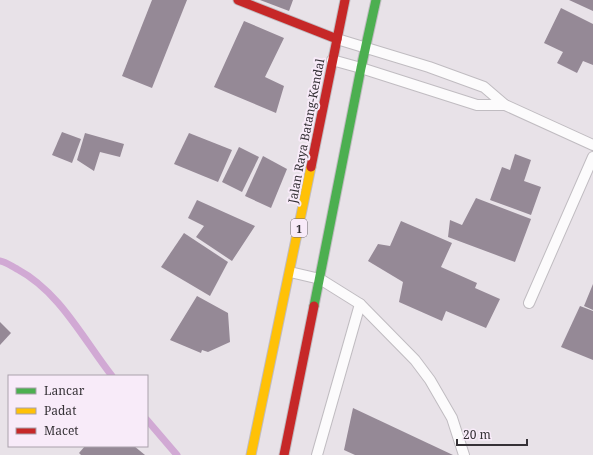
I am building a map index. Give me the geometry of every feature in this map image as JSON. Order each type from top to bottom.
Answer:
[{"type":"main road","points":[[238,0],[337,39]]},
{"type":"main road","name":"Jalan Raya Batang-Kendal","points":[[251,455],[345,0]]},
{"type":"main road","points":[[284,455],[361,68],[376,0]]},
{"type":"lane","points":[[337,39],[429,67],[484,87],[505,105],[593,145]]},
{"type":"lane","points":[[332,60],[477,106],[505,105]]},
{"type":"lane","points":[[529,303],[593,157]]},
{"type":"lane","points":[[290,272],[320,279],[360,304],[415,360],[430,380],[452,418],[464,455]]},
{"type":"lane","points":[[316,455],[360,304]]},
{"type":"building","points":[[152,0],[187,0],[152,88],[122,76]]},
{"type":"building","points":[[260,0],[293,0],[289,11]]},
{"type":"building","points":[[569,0],[593,0],[593,11]]},
{"type":"building","points":[[561,8],[593,24],[593,65],[583,61],[577,73],[557,63],[563,52],[544,43]]},
{"type":"building","points":[[244,21],[284,38],[265,77],[284,86],[276,113],[214,87]]},
{"type":"building","points":[[62,132],[81,139],[72,163],[52,155]]},
{"type":"building","points":[[85,133],[124,144],[120,157],[100,152],[94,171],[77,160]]},
{"type":"building","points":[[189,133],[232,150],[218,182],[174,164]]},
{"type":"building","points":[[239,147],[259,157],[242,192],[222,182]]},
{"type":"building","points":[[515,154],[531,160],[524,181],[541,187],[531,215],[490,200],[502,167],[510,170]]},
{"type":"building","points":[[263,156],[287,169],[271,208],[245,196]]},
{"type":"building","points":[[476,198],[531,219],[515,262],[448,237],[450,220],[462,225]]},
{"type":"building","points":[[197,200],[255,226],[232,261],[196,237],[204,226],[188,218]]},
{"type":"building","points":[[401,221],[452,243],[441,267],[477,283],[475,288],[500,299],[486,328],[446,311],[442,321],[399,302],[403,282],[368,261],[378,244],[390,246]]},
{"type":"building","points":[[184,233],[228,262],[210,296],[161,267]]},
{"type":"building","points":[[593,284],[593,310],[584,306]]},
{"type":"building","points":[[197,296],[228,313],[230,342],[208,352],[202,350],[201,353],[170,340]]},
{"type":"building","points":[[580,306],[593,311],[593,360],[561,347]]},
{"type":"building","points":[[0,322],[11,333],[0,345]]},
{"type":"building","points":[[353,408],[453,455],[355,455],[344,450]]},
{"type":"building","points":[[84,447],[135,447],[145,455],[81,455],[79,453]]},
{"type":"waterway","points":[[0,261],[17,269],[46,290],[70,317],[111,375]]},
{"type":"waterway","points":[[148,421],[177,455]]},
{"type":"traffic: fast","points":[[314,306],[376,0]]},
{"type":"traffic: slow","points":[[251,455],[311,167]]},
{"type":"traffic: jam","points":[[238,0],[337,39]]},
{"type":"traffic: jam","points":[[311,167],[345,0]]},
{"type":"traffic: jam","points":[[284,455],[314,306]]}]
